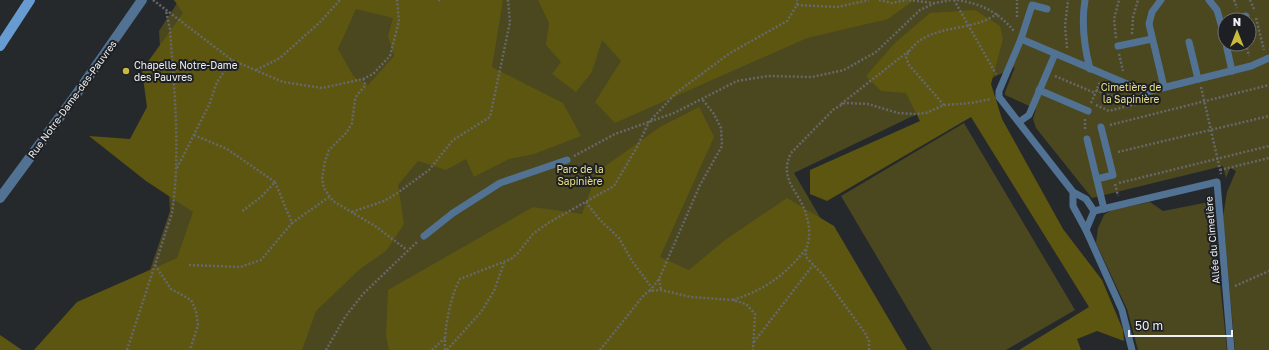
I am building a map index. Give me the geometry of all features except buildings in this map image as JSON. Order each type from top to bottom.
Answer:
[{"type":"main road","points":[[0,46],[30,0]]},
{"type":"street","name":"Rue Notre-Dame-des-Pauvres","points":[[0,198],[142,0]]},
{"type":"lane","points":[[1085,0],[1083,35],[1090,69]]},
{"type":"lane","points":[[1160,0],[1152,12],[1149,24],[1164,87]]},
{"type":"lane","points":[[1209,0],[1218,12]]},
{"type":"lane","points":[[1047,9],[1032,5],[1021,39],[1001,85],[999,97],[1073,192],[1086,199],[1094,211],[1086,230]]},
{"type":"lane","points":[[1021,39],[1146,92],[1251,66],[1267,58]]},
{"type":"lane","points":[[1118,46],[1152,39]]},
{"type":"lane","points":[[1189,42],[1199,79]]},
{"type":"lane","points":[[1228,52],[1232,71]]},
{"type":"lane","points":[[1019,122],[1029,115],[1055,54]]},
{"type":"lane","points":[[1039,90],[1088,111]]},
{"type":"lane","points":[[1097,179],[1113,175],[1101,127]]},
{"type":"lane","points":[[1087,139],[1104,209]]},
{"type":"lane","points":[[424,236],[453,213],[500,183],[567,160]]},
{"type":"lane","name":"Allée du Cimetière","points":[[1094,211],[1217,182],[1231,350]]},
{"type":"lane","points":[[1073,192],[1073,206],[1086,230],[1122,310],[1132,350]]},
{"type":"path","points":[[152,0],[232,60],[284,82],[322,88],[362,79],[372,74],[390,56],[399,21],[397,0]]},
{"type":"path","points":[[255,70],[280,58],[320,22],[340,0]]},
{"type":"path","points":[[352,212],[384,201],[396,194],[429,170],[453,140],[490,117],[510,22],[508,0]]},
{"type":"path","points":[[446,350],[445,338],[447,323],[455,287],[460,279],[504,262],[518,253],[533,234],[548,222],[614,186],[638,147],[649,122],[676,93],[730,53],[787,20],[797,5],[797,0]]},
{"type":"path","points":[[797,5],[837,7],[869,0]]},
{"type":"path","points":[[879,0],[892,3],[908,0],[935,3],[953,0],[988,56],[1001,85]]},
{"type":"path","points":[[957,0],[968,2],[998,14],[1021,39]]},
{"type":"path","points":[[1068,0],[1066,26],[1069,60]]},
{"type":"path","points":[[1134,43],[1131,24],[1138,0]]},
{"type":"path","points":[[1250,0],[1267,58]]},
{"type":"path","points":[[567,160],[615,134],[674,113],[737,81],[768,76],[812,77],[844,70],[876,52],[914,15],[935,3]]},
{"type":"path","points":[[127,350],[172,213],[177,169],[170,28],[166,11]]},
{"type":"path","points":[[733,300],[753,293],[772,283],[793,264],[806,248],[809,240],[808,221],[803,205],[786,172],[787,161],[795,147],[839,105],[910,50],[920,40],[938,32],[983,22],[998,14]]},
{"type":"path","points":[[910,50],[906,58],[909,66],[944,105]]},
{"type":"path","points":[[177,169],[209,105],[217,82],[232,60]]},
{"type":"path","points":[[1047,73],[1133,105]]},
{"type":"path","points":[[326,350],[345,317],[363,294],[407,250],[375,226],[329,197],[324,188],[322,179],[325,161],[329,150],[347,132],[352,123],[357,95],[364,86],[365,82],[362,79]]},
{"type":"path","points":[[1199,79],[1220,170],[1269,158]]},
{"type":"path","points":[[1101,127],[1269,85]]},
{"type":"path","points":[[1091,103],[1109,111],[1143,102],[1146,92]]},
{"type":"path","points":[[839,105],[851,102],[864,103],[898,113],[915,114],[926,112],[944,105],[971,103],[999,97]]},
{"type":"path","points":[[600,350],[604,348],[638,301],[659,279],[700,185],[722,146],[721,128],[714,114],[702,99]]},
{"type":"path","points":[[1108,154],[1269,116]]},
{"type":"path","points":[[194,135],[227,149],[275,182],[292,223]]},
{"type":"path","points":[[1115,184],[1269,146]]},
{"type":"path","points":[[1113,175],[1120,205]]},
{"type":"path","points":[[241,212],[261,197],[275,182]]},
{"type":"path","points":[[189,264],[240,267],[261,260],[292,223],[329,197]]},
{"type":"path","points":[[586,202],[600,220],[619,238],[650,290]]},
{"type":"path","points":[[806,248],[806,256],[824,275],[865,333],[869,342],[869,350]]},
{"type":"path","points":[[446,350],[481,312],[494,292],[504,262]]},
{"type":"path","points":[[155,265],[171,289],[191,300],[196,311],[198,326],[190,350]]},
{"type":"path","points":[[754,344],[813,265]]},
{"type":"path","points":[[1226,290],[1269,271]]},
{"type":"path","points":[[659,279],[661,290]]},
{"type":"path","points":[[650,290],[661,290],[691,297],[733,300],[746,304],[755,314],[753,350]]},
{"type":"path","points":[[432,350],[445,338]]},
{"type":"green space","name":"Parc de la Sapinière","points":[[179,0],[1269,0],[1269,350],[1235,350],[1223,217],[1227,192],[1236,171],[1230,168],[1226,178],[1223,166],[1092,198],[1036,128],[1033,119],[1036,109],[1005,95],[1015,67],[794,173],[898,350],[123,350],[170,211],[159,31]]},
{"type":"green space","points":[[964,123],[1075,310],[1006,350],[932,350],[841,196]]},
{"type":"green space","points":[[1150,202],[1163,211],[1209,202],[1217,255],[1227,350],[1138,350],[1127,309],[1096,243],[1098,228],[1104,215],[1111,210]]},
{"type":"shaded area","points":[[174,0],[503,0],[492,67],[563,103],[581,136],[534,154],[509,159],[474,177],[466,159],[446,170],[418,161],[398,185],[404,224],[386,251],[360,269],[316,311],[302,350],[34,350],[77,302],[177,258],[193,212],[146,181],[89,136],[130,139],[147,107],[142,70],[183,13]],"holes":[[[356,9],[393,18],[388,36],[394,56],[368,85],[354,77],[338,49]]]},
{"type":"shaded area","points":[[538,0],[914,0],[888,19],[807,38],[615,123],[595,102],[621,61],[602,40],[592,72],[576,92],[552,74],[561,62],[546,45],[549,23]]},
{"type":"shaded area","points":[[975,10],[1000,26],[1003,39],[991,84],[1002,119],[1063,229],[1102,280],[1123,330],[1124,341],[1097,331],[1077,339],[1081,350],[1019,350],[1089,307],[971,117],[827,201],[810,194],[810,170],[920,121],[906,93],[881,91],[866,76],[895,43],[930,13]]},
{"type":"shaded area","points":[[699,107],[714,137],[660,257],[689,270],[725,240],[787,198],[834,226],[907,350],[389,350],[386,336],[388,290],[533,207],[582,214],[597,172],[660,127]]},
{"type":"shaded area","points":[[0,335],[22,350],[0,350]]},
{"type":"place","name":"Chapelle Notre-Dame des Pauvres","points":[[126,71]]},
{"type":"park label","name":"Cimetière de la Sapinière","points":[[1131,92]]}]
